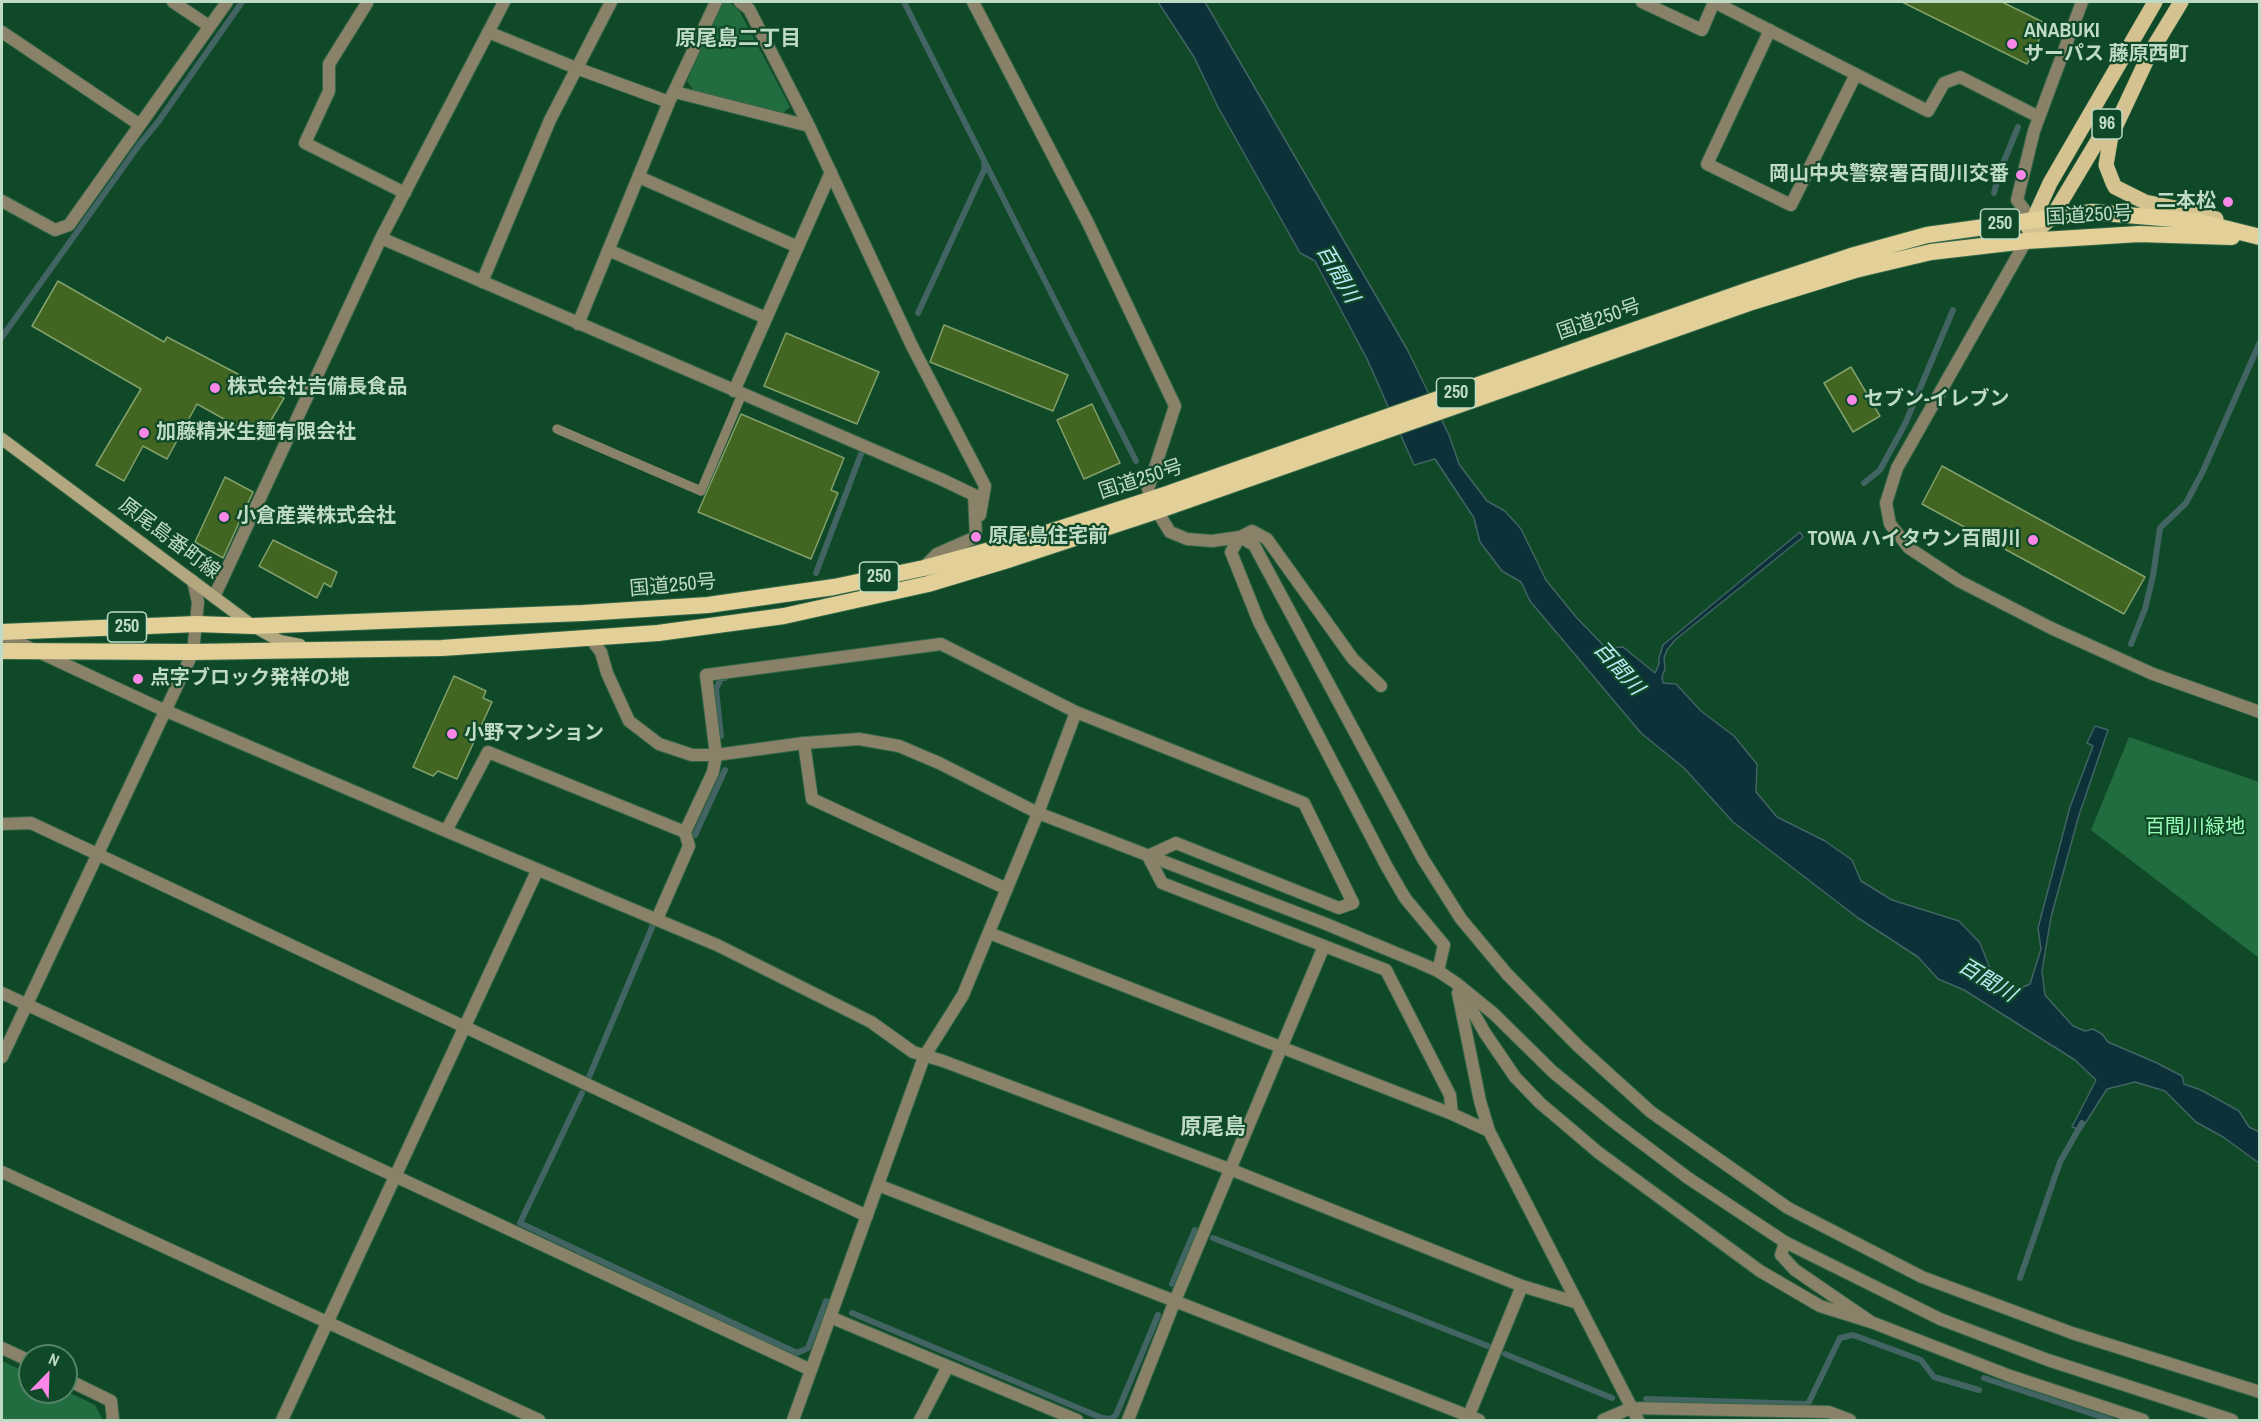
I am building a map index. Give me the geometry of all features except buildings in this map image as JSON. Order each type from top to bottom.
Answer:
[{"type":"highway","name":"国道250号","points":[[2,651],[323,651],[493,645],[658,633],[761,619],[872,598],[1001,562],[1162,502],[1749,297],[1851,256],[1927,236],[2092,212],[2196,221],[2259,237]]},
{"type":"highway","name":"国道250号","points":[[1749,297],[1930,252],[2026,241],[2139,234],[2259,237]]},
{"type":"highway","name":"国道250号","points":[[2,634],[197,624],[254,626],[583,613],[708,605],[834,587],[924,567],[1162,502]]},
{"type":"main road","name":"96","points":[[2026,241],[2032,220],[2050,183],[2155,2]]},
{"type":"main road","name":"96","points":[[2026,241],[2052,217],[2181,2]]},
{"type":"main road","points":[[2149,55],[2110,136],[2106,165],[2115,187],[2145,202],[2211,216],[2259,237]]},
{"type":"main road","name":"原尾島番町線","points":[[2,439],[254,626],[280,641],[323,651]]},
{"type":"street","points":[[173,2],[209,26]]},
{"type":"street","points":[[2,201],[55,230],[69,225],[227,2]]},
{"type":"street","points":[[214,597],[381,238],[504,2]]},
{"type":"street","points":[[482,282],[550,120],[611,2]]},
{"type":"street","points":[[578,324],[672,97],[716,2]]},
{"type":"street","points":[[741,2],[748,9],[809,126],[912,346],[985,486],[976,537]]},
{"type":"street","points":[[973,2],[1088,223],[1175,406],[1148,489],[1162,502],[1170,532],[1187,539],[1212,541],[1240,537],[1252,531],[1267,539],[1353,659],[1380,687]]},
{"type":"street","points":[[1642,2],[1702,30],[1714,2],[1928,111],[1944,82],[1960,77],[2039,117]]},
{"type":"street","points":[[2032,220],[2017,200],[2039,117],[2082,2]]},
{"type":"street","points":[[367,3],[329,64],[328,91],[305,143],[405,193]]},
{"type":"street","points":[[1770,30],[1707,164],[1791,205],[1856,74]]},
{"type":"street","points":[[2,32],[140,125]]},
{"type":"street","points":[[488,32],[576,68],[672,97],[809,126]]},
{"type":"street","points":[[738,393],[766,318],[831,172]]},
{"type":"street","points":[[639,177],[798,247]]},
{"type":"street","points":[[381,238],[974,495],[976,537]]},
{"type":"street","points":[[2026,241],[1897,468],[1886,503],[1890,524],[1910,548],[1959,581],[2051,628],[2153,674],[2259,712]]},
{"type":"street","points":[[608,250],[766,318]]},
{"type":"street","points":[[924,567],[937,554],[976,537]]},
{"type":"street","points":[[1240,537],[1231,552],[1259,622],[1387,867],[1405,898],[1444,945],[1438,971]]},
{"type":"street","points":[[1240,537],[1254,545],[1423,859],[1461,919],[1507,974],[1554,1022],[1651,1112],[1788,1208],[1922,1277],[2072,1333],[2259,1392]]},
{"type":"street","points":[[2,1057],[193,652],[198,602],[193,581]]},
{"type":"street","points":[[2,634],[164,710],[537,871],[728,950],[871,1022],[913,1052],[924,1057],[943,1061],[1232,1170],[1522,1286],[1578,1304]]},
{"type":"street","points":[[589,637],[601,652],[607,673],[629,721],[659,744],[692,755],[716,755],[804,743],[859,739],[899,746],[939,763],[1038,813],[1326,924],[1438,971],[1494,1014],[1553,1072],[1614,1122],[1688,1178],[1785,1242],[1940,1319],[2048,1360],[2232,1420]]},
{"type":"street","points":[[657,919],[689,846],[685,832],[713,772],[716,755],[706,675],[941,644],[1076,712],[1304,803],[1353,903],[1339,908],[1176,843],[1148,856]]},
{"type":"street","points":[[793,1420],[924,1057],[963,995],[1038,813],[1076,712]]},
{"type":"street","points":[[804,743],[812,799],[1007,890]]},
{"type":"street","points":[[446,831],[488,752],[685,832]]},
{"type":"street","points":[[2,824],[31,823],[867,1216]]},
{"type":"street","points":[[1148,856],[1162,883],[1386,970],[1450,1095],[1452,1114]]},
{"type":"street","points":[[282,1420],[537,871]]},
{"type":"street","points":[[989,933],[1452,1114],[1489,1131]]},
{"type":"street","points":[[1128,1420],[1174,1303],[1232,1170],[1324,946]]},
{"type":"street","points":[[1456,983],[1480,1101],[1489,1131],[1638,1420]]},
{"type":"street","points":[[1456,983],[1485,1033],[1515,1077],[1539,1103],[1599,1153],[1760,1271],[1820,1306],[1871,1322],[2010,1376],[2143,1420]]},
{"type":"street","points":[[2,993],[811,1370]]},
{"type":"street","points":[[2,1172],[539,1420]]},
{"type":"street","points":[[878,1185],[1471,1419],[1522,1286]]},
{"type":"street","points":[[1785,1242],[1781,1255],[1795,1270],[1871,1322]]},
{"type":"street","points":[[830,1317],[1077,1420]]},
{"type":"street","points":[[2,1348],[18,1355]]},
{"type":"street","points":[[920,1420],[948,1366]]},
{"type":"street","points":[[78,1385],[111,1401],[113,1420]]},
{"type":"street","points":[[1603,1420],[1631,1408],[1829,1412],[1850,1420]]},
{"type":"lane","points":[[557,429],[701,491],[738,393]]},
{"type":"green space","points":[[723,2],[730,2],[740,12],[790,107],[783,113],[693,90],[687,81]]},
{"type":"green space","name":"百間川緑地","points":[[2129,737],[2259,782],[2259,958],[2091,830]]},
{"type":"green space","points":[[2,1361],[18,1368],[18,1404],[78,1404],[78,1397],[95,1405],[103,1420],[2,1420]]},
{"type":"water","name":"百間川","points":[[1158,2],[1205,2],[1407,349],[1449,435],[1459,464],[1487,501],[1505,511],[1521,529],[1546,580],[1576,617],[1606,648],[1623,647],[1655,673],[1663,645],[1800,532],[1803,537],[1675,640],[1664,658],[1663,683],[1676,684],[1701,711],[1734,736],[1757,764],[1756,792],[1777,817],[1825,841],[1852,860],[1861,881],[1892,900],[1959,921],[1980,943],[1993,976],[2004,987],[2016,990],[2030,984],[2041,949],[2038,928],[2070,807],[2093,746],[2087,743],[2095,726],[2108,730],[2079,815],[2051,917],[2042,971],[2045,995],[2073,1026],[2085,1031],[2093,1029],[2102,1034],[2108,1042],[2182,1076],[2184,1084],[2201,1090],[2239,1111],[2249,1127],[2259,1132],[2259,1163],[2223,1137],[2196,1122],[2165,1091],[2135,1082],[2107,1089],[2081,1130],[2072,1127],[2096,1080],[2075,1060],[1964,990],[1938,979],[1918,957],[1858,918],[1733,822],[1684,768],[1641,733],[1530,601],[1521,582],[1502,571],[1480,542],[1474,518],[1435,459],[1414,465],[1367,359],[1315,261],[1300,253],[1218,107],[1194,57]]},
{"type":"waterway","points":[[2,337],[242,2]]},
{"type":"waterway","points":[[904,2],[1136,461]]},
{"type":"waterway","points":[[1994,193],[2000,171],[2018,127]]},
{"type":"waterway","points":[[918,313],[985,168],[984,164]]},
{"type":"waterway","points":[[1864,483],[1880,470],[1905,424],[1953,310]]},
{"type":"waterway","points":[[2131,644],[2145,609],[2153,576],[2160,528],[2186,503],[2203,471],[2260,342]]},
{"type":"waterway","points":[[816,573],[861,454]]},
{"type":"waterway","points":[[721,736],[716,689],[721,678],[725,678]]},
{"type":"waterway","points":[[695,835],[725,770]]},
{"type":"waterway","points":[[589,1077],[653,925]]},
{"type":"waterway","points":[[582,1093],[520,1223],[797,1353],[808,1348],[826,1301],[829,1302]]},
{"type":"waterway","points":[[2020,1278],[2060,1162],[2082,1123]]},
{"type":"waterway","points":[[1172,1284],[1195,1230],[1197,1231]]},
{"type":"waterway","points":[[1213,1238],[1488,1346]]},
{"type":"waterway","points":[[852,1313],[1102,1418],[1111,1419],[1116,1415],[1158,1315]]},
{"type":"waterway","points":[[1646,1399],[1808,1404],[1840,1338],[1853,1335],[1921,1360],[1934,1377],[1979,1390]]},
{"type":"waterway","points":[[1505,1354],[1612,1398]]},
{"type":"waterway","points":[[1984,1378],[2111,1420]]},
{"type":"place","name":"ANABUKI サーパス 藤原西町","points":[[2012,44]]},
{"type":"place","name":"岡山中央警察署百間川交番","points":[[2021,175]]},
{"type":"place","name":"二本松","points":[[2228,202]]},
{"type":"place","name":"株式会社吉備長食品","points":[[215,388]]},
{"type":"place","name":"セブン-イレブン","points":[[1852,400]]},
{"type":"place","name":"加藤精米生麺有限会社","points":[[144,433]]},
{"type":"place","name":"小倉産業株式会社","points":[[224,517]]},
{"type":"place","name":"原尾島住宅前","points":[[976,537]]},
{"type":"place","name":"TOWA ハイタウン百間川","points":[[2033,540]]},
{"type":"place","name":"点字ブロック発祥の地","points":[[138,679]]},
{"type":"place","name":"小野マンション","points":[[452,734]]},
{"type":"district","name":"原尾島二丁目","points":[[738,39]]},
{"type":"district","name":"原尾島","points":[[1213,1128]]}]
